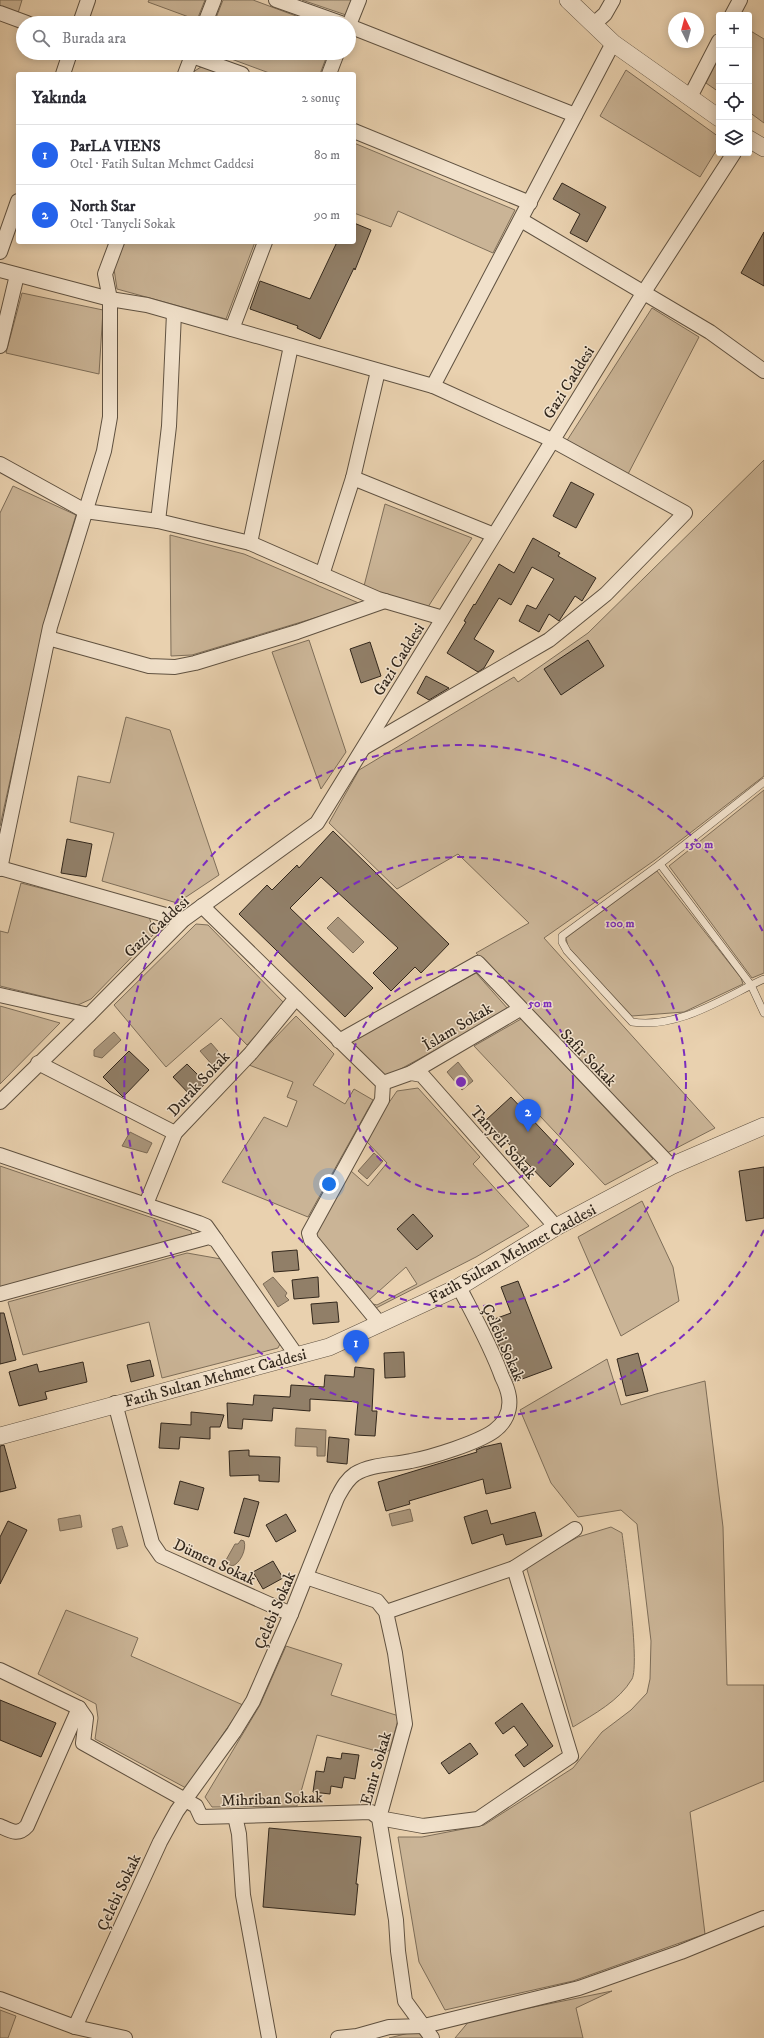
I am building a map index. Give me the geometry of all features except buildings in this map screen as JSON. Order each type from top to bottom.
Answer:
[{"type":"street","points":[[82,16],[88,0]]},
{"type":"street","points":[[208,16],[214,0]]},
{"type":"street","points":[[276,0],[321,16]]},
{"type":"street","points":[[353,16],[359,0]]},
{"type":"street","points":[[568,0],[613,43],[716,116]]},
{"type":"street","points":[[594,24],[605,14],[613,0]]},
{"type":"street","points":[[734,12],[740,0]]},
{"type":"street","points":[[0,13],[16,19]]},
{"type":"street","points":[[356,28],[575,115]]},
{"type":"street","points":[[433,386],[530,204],[613,43]]},
{"type":"street","points":[[690,97],[716,47]]},
{"type":"street","points":[[64,72],[68,60]]},
{"type":"street","points":[[186,72],[190,60]]},
{"type":"street","points":[[205,60],[237,72]]},
{"type":"street","points":[[330,72],[335,60]]},
{"type":"street","points":[[356,132],[530,204]]},
{"type":"street","points":[[752,141],[764,148]]},
{"type":"street","name":"Gazi Caddesi","points":[[0,1102],[183,920],[317,823],[644,292],[732,156]]},
{"type":"street","points":[[0,252],[16,207]]},
{"type":"street","points":[[521,220],[710,332],[764,372]]},
{"type":"street","points":[[117,244],[105,274],[110,299],[110,417],[104,451],[48,638],[0,869],[183,920]]},
{"type":"street","points":[[232,329],[264,244]]},
{"type":"street","points":[[0,270],[110,299],[147,305],[433,386],[552,440],[685,513],[606,594],[549,640],[363,748]]},
{"type":"street","points":[[0,346],[16,274]]},
{"type":"street","points":[[158,521],[169,426],[174,313]]},
{"type":"street","points":[[250,543],[291,346]]},
{"type":"street","points":[[322,575],[352,478],[378,371]]},
{"type":"street","points":[[0,464],[85,511],[158,521],[250,543],[385,601],[443,618]]},
{"type":"street","points":[[352,478],[494,535]]},
{"type":"street","points":[[48,638],[149,666],[175,667],[195,663],[289,634],[385,601]]},
{"type":"street","points":[[202,906],[383,1084],[382,1100],[309,1233],[311,1240],[380,1324]]},
{"type":"street","name":"Safir Sokak","points":[[339,1041],[478,963],[520,1009],[671,1166]]},
{"type":"street","points":[[0,995],[89,1015]]},
{"type":"street","name":"Durak Sokak","points":[[146,1204],[175,1133],[251,1053],[296,998]]},
{"type":"street","name":"İslam Sokak","points":[[412,1073],[520,1009]]},
{"type":"street","points":[[38,1064],[175,1133]]},
{"type":"street","points":[[383,1084],[412,1073]]},
{"type":"street","name":"Tanyeli Sokak","points":[[412,1073],[422,1075],[556,1227]]},
{"type":"street","name":"Fatih Sultan Mehmet Caddesi","points":[[0,1436],[116,1403],[329,1348],[459,1287],[556,1227],[671,1166],[764,1126]]},
{"type":"street","points":[[0,1155],[146,1204],[206,1226],[297,1356]]},
{"type":"street","points":[[0,1294],[209,1237],[216,1240]]},
{"type":"street","name":"Çelebi Sokak","points":[[75,2027],[160,1842],[177,1811],[234,1732],[253,1701],[291,1614],[337,1498],[346,1482],[356,1474],[375,1467],[411,1461],[444,1452],[470,1442],[493,1431],[503,1421],[510,1410],[509,1395],[496,1361],[459,1287]]},
{"type":"street","name":"Dümen Sokak","points":[[116,1403],[152,1543],[162,1556],[291,1614]]},
{"type":"street","points":[[306,1577],[377,1601],[386,1612],[514,1568],[576,1529]]},
{"type":"street","name":"Emir Sokak","points":[[386,1612],[395,1653],[406,1724],[379,1818],[424,1826],[478,1819],[571,1756],[514,1568]]},
{"type":"street","points":[[0,1670],[79,1708],[27,1826],[22,1831],[14,1833],[0,1826]]},
{"type":"street","name":"Mihriban Sokak","points":[[79,1708],[86,1718],[83,1743],[196,1806],[201,1817],[371,1812],[379,1818]]},
{"type":"street","points":[[235,1816],[239,1834],[244,1895],[270,2038]]},
{"type":"street","points":[[379,1818],[396,1920],[398,1951],[405,2001],[432,2038]]},
{"type":"street","points":[[338,2038],[357,2036],[389,2027],[424,2026],[578,1988],[681,1952],[764,1918]]},
{"type":"street","points":[[0,1999],[75,2027],[125,2038]]},
{"type":"lane","points":[[764,782],[660,864],[562,936],[562,942],[567,951],[632,1022],[643,1024],[683,1017],[764,979]]},
{"type":"lane","points":[[660,864],[751,985],[764,1013]]},
{"type":"shaded area","points":[[0,0],[22,0],[18,13],[0,6]]},
{"type":"shaded area","points":[[149,0],[205,0],[199,16],[186,16],[148,2]]},
{"type":"shaded area","points":[[223,0],[253,0],[296,16],[217,16]]},
{"type":"shaded area","points":[[302,0],[352,0],[346,15]]},
{"type":"shaded area","points":[[752,32],[764,39],[764,123],[752,114]]},
{"type":"shaded area","points":[[234,60],[325,60],[321,72],[267,72]]},
{"type":"shaded area","points":[[716,63],[716,90],[706,83]]},
{"type":"shaded area","points":[[204,65],[222,72],[193,72]]},
{"type":"shaded area","points":[[626,70],[716,135],[716,151],[700,177],[600,116]]},
{"type":"shaded area","points":[[356,144],[515,210],[493,253],[398,211],[391,227],[356,214]]},
{"type":"shaded area","points":[[123,244],[254,244],[226,319],[117,289],[114,269]]},
{"type":"shaded area","points":[[22,293],[103,310],[99,374],[6,353]]},
{"type":"shaded area","points":[[652,308],[699,337],[627,476],[566,442]]},
{"type":"shaded area","points":[[764,460],[764,776],[655,860],[544,938],[715,1128],[667,1153],[476,953],[529,923],[458,854],[397,889],[329,823],[359,770],[514,677],[518,682],[588,633]]},
{"type":"shaded area","points":[[13,486],[76,515],[49,604],[0,826],[0,513]]},
{"type":"shaded area","points":[[385,504],[472,538],[428,607],[385,595],[364,586]]},
{"type":"shaded area","points":[[170,535],[244,554],[361,604],[192,655],[171,656]]},
{"type":"shaded area","points":[[309,640],[346,752],[321,789],[272,652]]},
{"type":"shaded area","points":[[126,717],[170,730],[219,875],[177,903],[102,881],[114,833],[70,822],[78,776],[110,783]]},
{"type":"shaded area","points":[[764,790],[764,973],[752,978],[669,866]]},
{"type":"shaded area","points":[[657,871],[741,978],[743,984],[684,1012],[632,1016],[568,947],[566,938]]},
{"type":"shaded area","points":[[21,883],[149,916],[154,934],[91,999],[78,1005],[0,986],[0,931],[8,933]]},
{"type":"shaded area","points":[[338,917],[364,942],[353,953],[327,928]]},
{"type":"shaded area","points":[[196,924],[208,925],[285,1004],[247,1045],[221,1018],[166,1067],[114,1005]]},
{"type":"shaded area","points":[[476,973],[509,1010],[384,1078],[349,1043]]},
{"type":"shaded area","points":[[0,1006],[60,1023],[0,1084]]},
{"type":"shaded area","points":[[296,1016],[334,1054],[313,1085],[345,1104],[354,1089],[373,1100],[308,1217],[222,1182],[264,1117],[287,1127],[297,1101],[287,1097],[293,1082],[249,1065]]},
{"type":"shaded area","points":[[521,1019],[653,1159],[605,1185],[474,1046]]},
{"type":"shaded area","points":[[114,1032],[121,1040],[102,1058],[94,1056],[94,1050]]},
{"type":"shaded area","points":[[211,1043],[224,1058],[214,1067],[200,1051]]},
{"type":"shaded area","points":[[458,1062],[473,1081],[462,1090],[447,1072]]},
{"type":"shaded area","points":[[418,1088],[480,1157],[473,1164],[529,1226],[476,1257],[376,1308],[373,1304],[377,1305],[417,1284],[406,1267],[369,1300],[314,1238],[365,1137],[397,1091]],"holes":[[[367,1142],[387,1163],[368,1186],[351,1171]]]},
{"type":"shaded area","points":[[130,1132],[152,1143],[147,1153],[122,1146]]},
{"type":"shaded area","points":[[374,1153],[383,1161],[367,1179],[358,1171]]},
{"type":"shaded area","points":[[0,1166],[191,1231],[192,1236],[0,1287]]},
{"type":"shaded area","points":[[642,1201],[673,1267],[679,1301],[621,1336],[578,1237]]},
{"type":"shaded area","points":[[187,1253],[221,1259],[280,1344],[278,1348],[162,1378],[149,1322],[23,1355],[8,1302]]},
{"type":"shaded area","points":[[273,1277],[287,1293],[285,1296],[289,1300],[278,1307],[263,1284]]},
{"type":"shaded area","points":[[607,1359],[621,1405],[705,1381],[723,1527],[727,1685],[764,1685],[764,1781],[690,1812],[705,1934],[573,1981],[445,2010],[419,1962],[398,1837],[422,1837],[484,1825],[573,1768],[602,1732],[631,1710],[647,1693],[650,1679],[651,1641],[637,1524],[621,1510],[578,1517],[551,1483],[520,1410]]},
{"type":"shaded area","points":[[296,1428],[326,1430],[325,1456],[317,1456],[317,1447],[295,1446]]},
{"type":"shaded area","points":[[410,1509],[413,1521],[392,1526],[389,1514]]},
{"type":"shaded area","points":[[80,1515],[82,1527],[60,1531],[58,1519]]},
{"type":"shaded area","points":[[122,1526],[128,1546],[117,1549],[112,1529]]},
{"type":"shaded area","points":[[611,1527],[622,1533],[629,1585],[633,1632],[634,1669],[632,1679],[620,1694],[606,1706],[573,1727],[526,1566],[578,1537]]},
{"type":"shaded area","points":[[241,1540],[244,1541],[245,1544],[244,1552],[238,1562],[232,1566],[228,1564],[226,1560],[235,1544],[238,1544]]},
{"type":"shaded area","points":[[66,1610],[138,1638],[131,1656],[243,1705],[186,1788],[95,1739],[98,1718],[96,1704],[38,1674]]},
{"type":"shaded area","points":[[286,1646],[342,1664],[331,1695],[399,1716],[390,1750],[384,1753],[317,1735],[297,1806],[212,1807],[205,1797],[260,1705]]},
{"type":"shaded area","points":[[612,1991],[576,2008],[583,2038],[455,2038],[470,2020]]},
{"type":"shaded area","points":[[0,2010],[16,2016],[8,2038],[0,2038]]},
{"type":"shaded area","points":[[417,2031],[423,2038],[389,2038]]},
{"type":"place","name":"North Star","points":[[528,1132]]},
{"type":"place","name":"ParLA VIENS","points":[[356,1363]]}]
